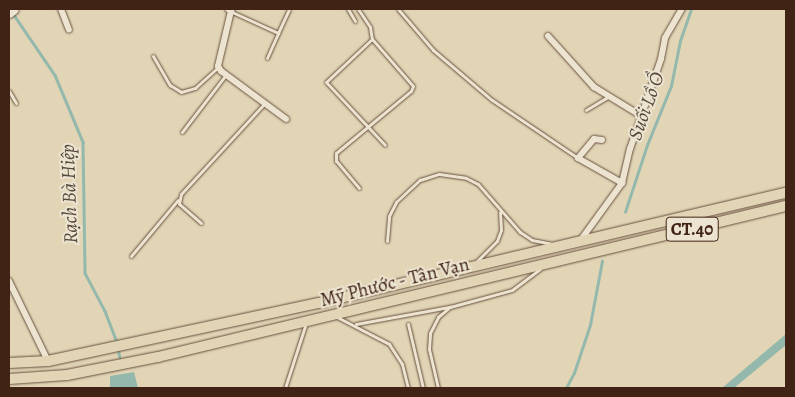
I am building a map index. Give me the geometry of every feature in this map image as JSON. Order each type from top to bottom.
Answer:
[{"type":"main road","points":[[9,13],[14,9]]},
{"type":"main road","name":"Mỹ Phước - Tân Vạn","points":[[9,363],[48,361],[100,350],[786,193]]},
{"type":"main road","name":"Mỹ Phước - Tân Vạn","points":[[9,379],[98,369],[158,357],[786,206]]},
{"type":"street","points":[[61,9],[69,30]]},
{"type":"street","points":[[580,241],[622,184],[630,149],[643,118],[662,59],[665,38],[682,9]]},
{"type":"street","points":[[230,10],[218,66],[225,76],[286,119]]},
{"type":"street","points":[[548,36],[608,97],[643,118]]},
{"type":"street","points":[[602,140],[594,139],[578,158],[622,184]]},
{"type":"street","points":[[9,281],[48,361]]},
{"type":"lane","points":[[267,58],[289,9]]},
{"type":"lane","points":[[348,9],[356,20]]},
{"type":"lane","points":[[358,9],[370,27],[372,38],[413,86],[334,157],[359,188]]},
{"type":"lane","points":[[398,9],[433,50],[492,100],[578,158]]},
{"type":"lane","points":[[230,10],[278,33]]},
{"type":"lane","points":[[372,38],[326,82],[384,145]]},
{"type":"lane","points":[[153,56],[170,85],[181,92],[195,88],[218,66]]},
{"type":"lane","points":[[182,132],[225,76]]},
{"type":"lane","points":[[9,91],[16,103]]},
{"type":"lane","points":[[586,110],[608,97]]},
{"type":"lane","points":[[130,256],[264,104]]},
{"type":"lane","points":[[387,241],[389,216],[396,202],[420,180],[439,174],[466,178],[478,184],[520,232],[532,240],[564,244]]},
{"type":"lane","points":[[179,200],[183,209],[201,224]]},
{"type":"lane","points":[[469,267],[491,251],[498,241],[502,219],[500,209]]},
{"type":"lane","points":[[353,324],[372,323],[450,307],[512,290],[544,264]]},
{"type":"lane","points":[[438,388],[429,349],[430,333],[438,317],[450,307]]},
{"type":"lane","points":[[334,315],[383,340],[396,352],[402,364],[408,388]]},
{"type":"lane","points":[[284,388],[306,322]]},
{"type":"lane","points":[[408,324],[423,388]]},
{"type":"water","points":[[786,334],[786,345],[734,388],[722,388]]},
{"type":"water","points":[[134,372],[138,388],[110,388],[110,376]]},
{"type":"waterway","name":"Suối Lồ Ồ","points":[[625,212],[647,145],[671,86],[680,41],[691,9]]},
{"type":"waterway","name":"Rạch Bà Hiệp","points":[[12,12],[55,75],[83,142],[85,273],[105,311],[117,343]]},
{"type":"waterway","name":"Suối Lồ Ồ","points":[[566,388],[574,373],[590,325],[602,261]]},
{"type":"waterway","name":"Rạch Bà Hiệp","points":[[118,348],[121,363]]}]
